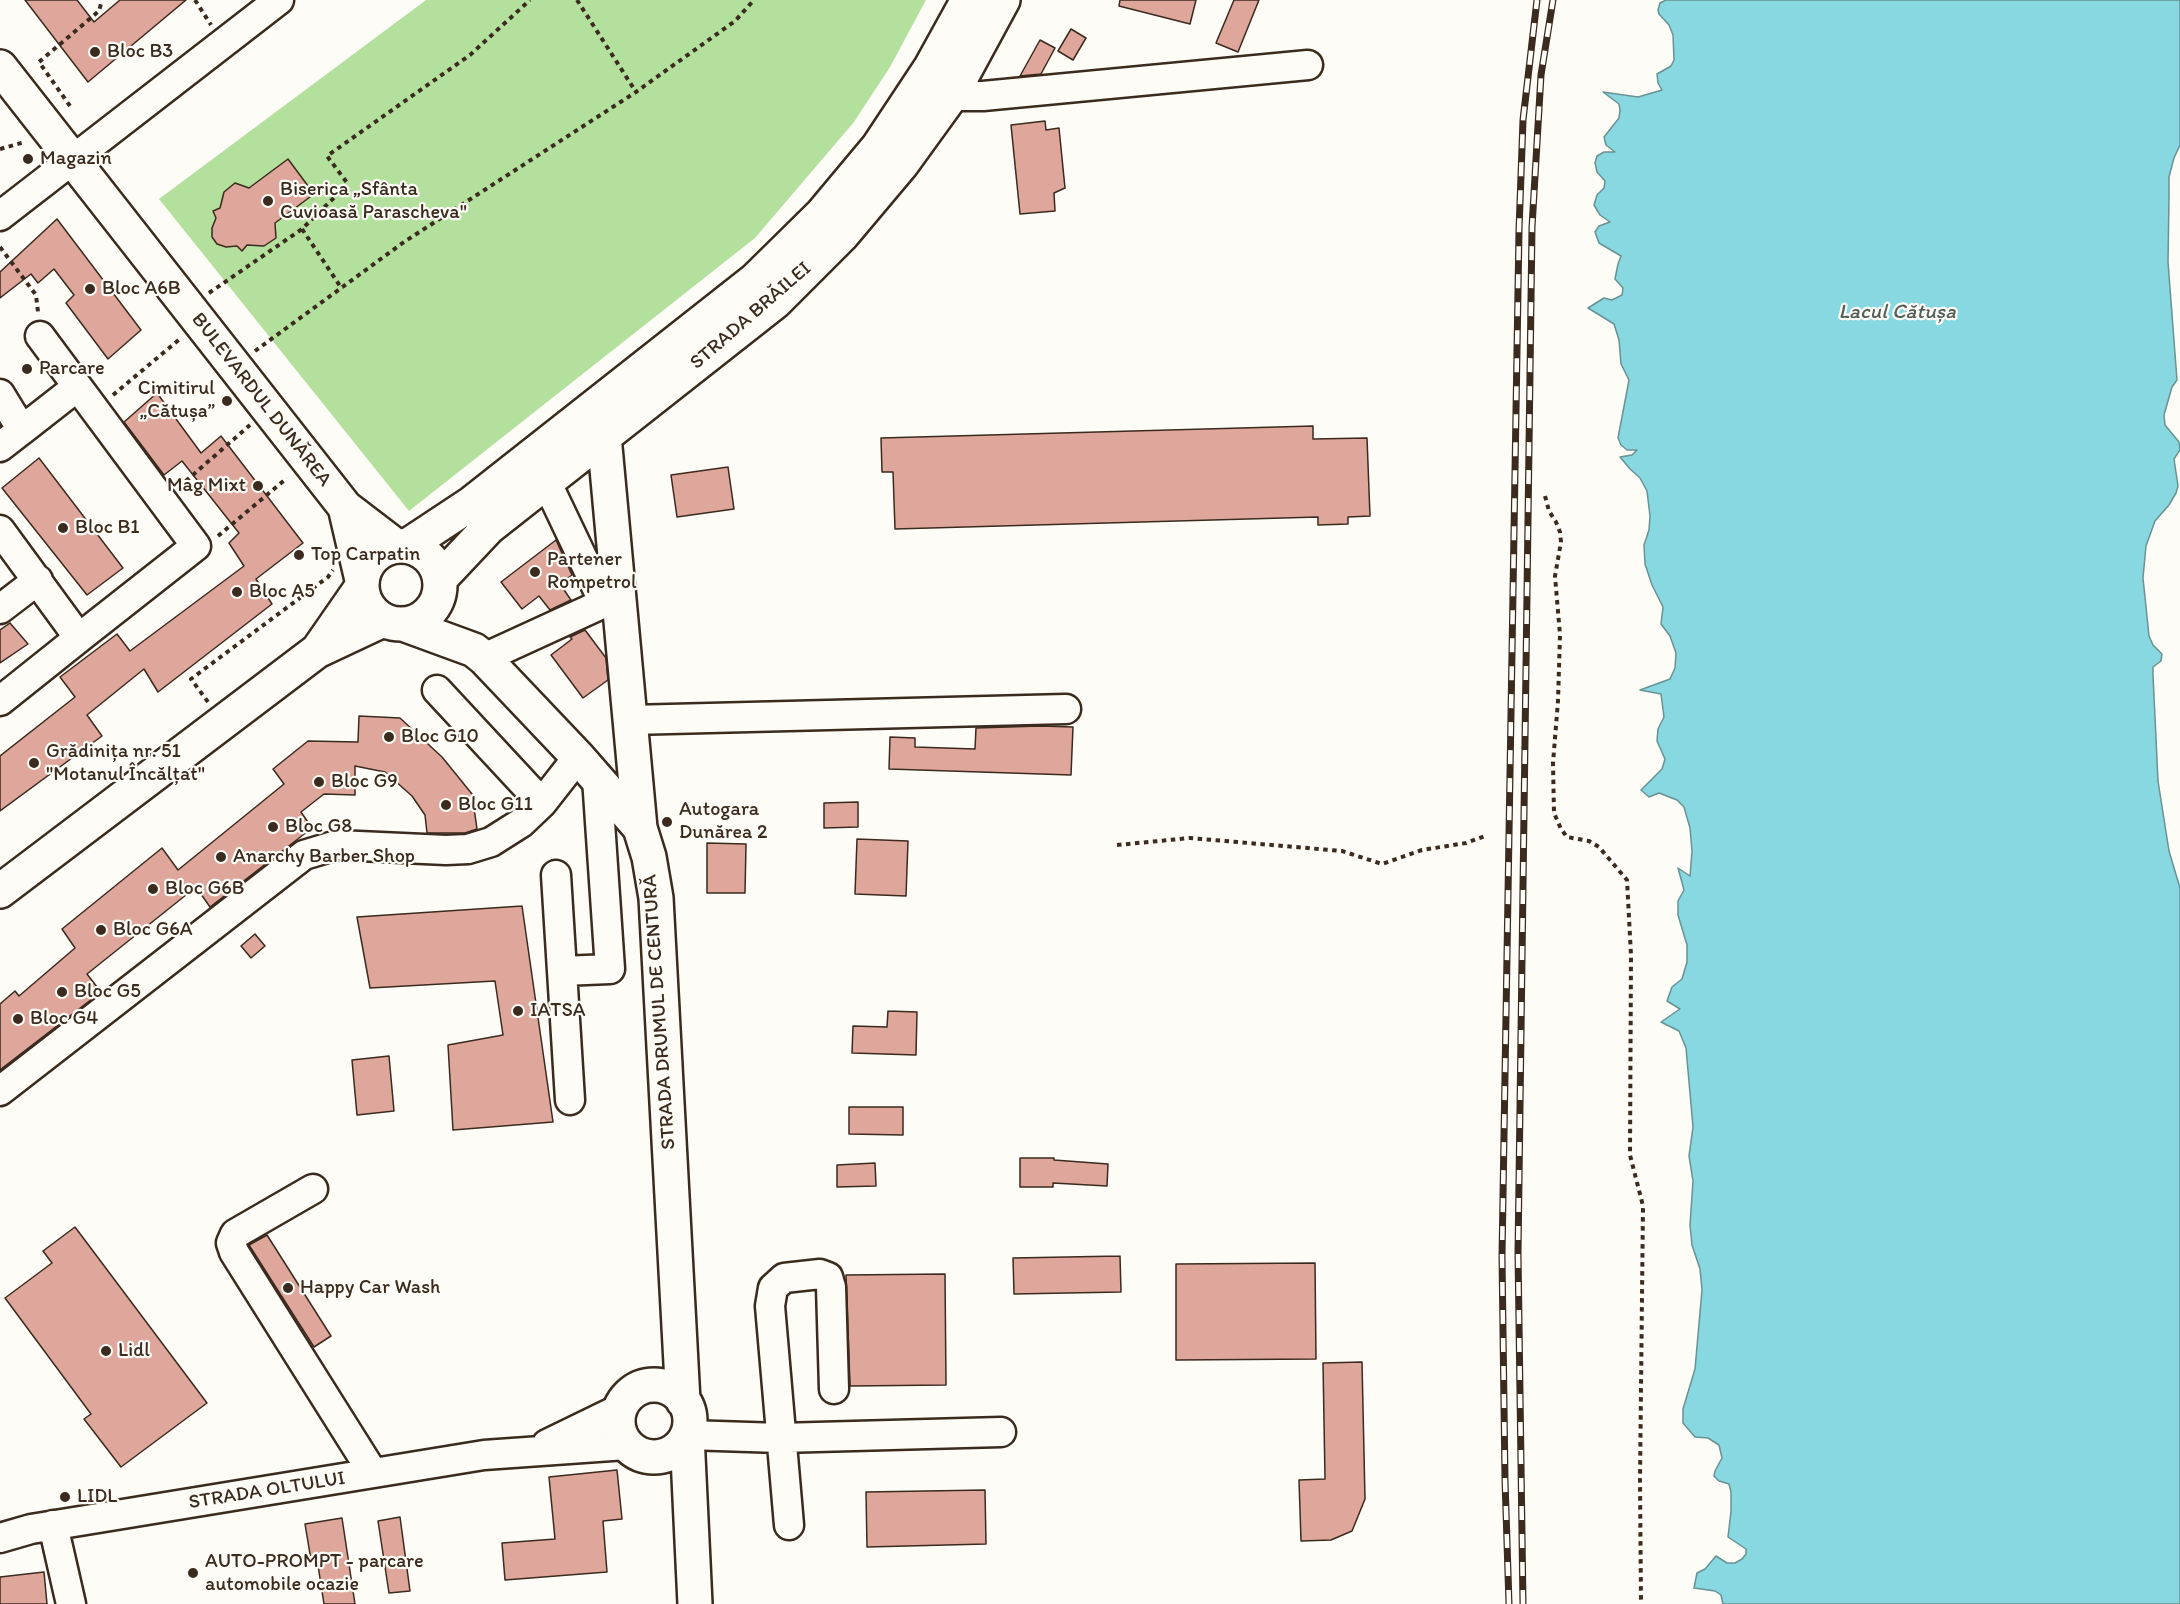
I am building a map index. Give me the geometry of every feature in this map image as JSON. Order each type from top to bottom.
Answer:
[{"type":"main road","name":"STRADA BRĂILEI","points":[[317,651],[353,577],[365,568],[373,557],[384,549],[401,546],[472,503],[755,280],[822,214],[878,147],[931,67],[968,0]]},
{"type":"main road","name":"STRADA BRĂILEI","points":[[0,891],[317,651],[393,622],[420,619],[433,608],[440,586],[489,527],[775,302],[850,225],[902,165],[951,96],[1003,0]]},
{"type":"main road","name":"BULEVARDUL DUNĂREA","points":[[0,68],[345,507],[401,546]]},
{"type":"main road","points":[[604,436],[612,605],[630,720],[640,828]]},
{"type":"main road","name":"BULEVARDUL DUNĂREA","points":[[345,507],[353,577]]},
{"type":"main road","points":[[401,546],[419,549],[429,557],[436,567],[440,586]]},
{"type":"main road","points":[[353,577],[372,612],[393,622]]},
{"type":"main road","name":"STRADA DRUMUL DE CENTURĂ","points":[[440,586],[479,654],[588,768],[640,828],[649,857],[656,898],[683,1401],[689,1414],[687,1435],[695,1604]]},
{"type":"main road","name":"STRADA DRUMUL DE CENTURĂ","points":[[393,622],[479,654]]},
{"type":"main road","points":[[679,1332],[629,1399],[618,1428],[690,1515]]},
{"type":"main road","points":[[629,1399],[655,1385],[678,1394],[683,1401]]},
{"type":"main road","points":[[637,1451],[656,1457],[672,1453],[687,1435]]},
{"type":"street","points":[[0,216],[279,0]]},
{"type":"street","points":[[951,96],[982,96],[1308,65]]},
{"type":"street","points":[[0,700],[196,546],[40,336]]},
{"type":"street","points":[[0,447],[77,387]]},
{"type":"street","points":[[0,394],[22,430]]},
{"type":"street","points":[[479,654],[612,605],[546,481]]},
{"type":"street","points":[[0,530],[79,638]]},
{"type":"street","points":[[0,609],[38,580]]},
{"type":"street","points":[[437,690],[542,803]]},
{"type":"street","points":[[630,720],[1066,709]]},
{"type":"street","points":[[0,1091],[304,855],[337,845],[446,850],[468,849],[491,842],[521,823],[542,803],[588,768]]},
{"type":"street","points":[[562,971],[610,969],[588,768]]},
{"type":"street","points":[[556,876],[570,1100]]},
{"type":"street","points":[[313,1189],[235,1234],[231,1243],[234,1252],[373,1473]]},
{"type":"street","points":[[789,1525],[770,1306],[773,1288],[784,1278],[820,1274],[828,1277],[831,1287],[834,1389]]},
{"type":"street","name":"STRADA OLTULUI","points":[[535,1450],[629,1399]]},
{"type":"street","points":[[687,1435],[780,1438],[1000,1432]]},
{"type":"street","name":"STRADA OLTULUI","points":[[0,1538],[54,1525],[484,1455],[535,1450],[637,1451]]},
{"type":"street","points":[[54,1525],[71,1604]]},
{"type":"path","points":[[70,106],[39,62],[99,11],[102,0]]},
{"type":"path","points":[[94,410],[194,315],[302,229],[348,184],[327,156],[470,55],[530,0]]},
{"type":"path","points":[[577,0],[636,92]]},
{"type":"path","points":[[235,365],[342,290],[404,242],[636,92],[735,21],[754,0]]},
{"type":"path","points":[[0,149],[27,142]]},
{"type":"path","points":[[302,229],[342,290]]},
{"type":"path","points":[[0,247],[36,295],[40,336]]},
{"type":"path","points":[[162,501],[269,408]]},
{"type":"path","points":[[282,470],[294,486]]},
{"type":"path","points":[[196,546],[210,543],[287,478]]},
{"type":"path","points":[[1545,496],[1549,511],[1560,532],[1561,542],[1555,576],[1560,634],[1553,763],[1554,813],[1567,837],[1589,841],[1599,847],[1627,880],[1631,955],[1630,1155],[1642,1206],[1641,1604]]},
{"type":"path","points":[[210,705],[191,679],[328,577],[353,577]]},
{"type":"path","points":[[1117,845],[1190,838],[1342,851],[1382,864],[1422,850],[1466,843],[1485,836]]},
{"type":"green space","points":[[426,0],[926,0],[890,67],[854,122],[755,238],[409,511],[159,199]]},
{"type":"water","name":"Lacul Cătușa","points":[[1666,0],[2180,0],[2180,145],[2169,177],[2168,262],[2177,380],[2172,387],[2164,415],[2165,425],[2179,442],[2180,450],[2174,459],[2178,486],[2169,505],[2155,521],[2146,546],[2143,578],[2149,636],[2153,645],[2162,654],[2161,661],[2153,667],[2158,781],[2169,851],[2180,888],[2180,1604],[1723,1604],[1721,1595],[1715,1591],[1694,1588],[1697,1573],[1705,1569],[1716,1556],[1727,1563],[1735,1563],[1746,1554],[1746,1549],[1728,1537],[1731,1492],[1729,1484],[1719,1481],[1714,1476],[1722,1458],[1719,1445],[1708,1438],[1695,1437],[1683,1423],[1683,1409],[1695,1369],[1702,1290],[1700,1269],[1692,1245],[1690,1225],[1693,1181],[1689,1156],[1693,1127],[1686,1048],[1679,1031],[1661,1022],[1680,1009],[1667,1001],[1672,987],[1682,979],[1687,962],[1687,945],[1678,915],[1678,901],[1684,890],[1678,868],[1690,876],[1692,851],[1690,828],[1684,807],[1677,800],[1659,793],[1649,797],[1641,790],[1662,769],[1665,759],[1657,741],[1658,729],[1664,717],[1661,694],[1640,690],[1670,679],[1675,668],[1676,653],[1670,636],[1661,624],[1663,607],[1645,564],[1644,545],[1649,530],[1650,516],[1647,491],[1640,478],[1620,457],[1632,455],[1637,450],[1627,450],[1618,438],[1629,380],[1621,364],[1619,340],[1614,324],[1588,308],[1604,298],[1612,300],[1622,295],[1623,288],[1615,279],[1621,256],[1599,243],[1595,232],[1599,226],[1610,222],[1600,215],[1594,205],[1597,195],[1604,188],[1605,181],[1597,172],[1595,163],[1597,156],[1604,152],[1615,152],[1606,145],[1604,137],[1619,118],[1620,110],[1619,104],[1603,92],[1638,97],[1662,90],[1657,74],[1671,66],[1674,60],[1673,35],[1658,10],[1660,3]]},
{"type":"building","name":"Bloc B3","points":[[25,0],[77,0],[94,22],[120,0],[186,0],[88,82]]},
{"type":"building","points":[[1120,0],[1196,0],[1190,24],[1119,6]]},
{"type":"building","points":[[1234,0],[1259,0],[1238,52],[1216,43]]},
{"type":"building","points":[[1071,29],[1086,38],[1073,60],[1058,51]]},
{"type":"building","points":[[1040,40],[1055,48],[1041,74],[1020,76]]},
{"type":"building","points":[[1045,121],[1046,130],[1059,128],[1065,188],[1054,193],[1055,211],[1020,214],[1011,125]]},
{"type":"building","name":"Biserica „Sfânta Cuvioasă Parascheva\"","points":[[288,159],[314,194],[275,223],[276,238],[264,246],[247,245],[242,251],[237,246],[226,247],[217,244],[212,237],[212,228],[216,218],[213,211],[220,208],[224,192],[235,183],[249,188]]},
{"type":"building","name":"Bloc A6B","points":[[57,219],[141,330],[108,359],[66,303],[74,295],[54,269],[38,283],[31,274],[0,298],[0,272]]},
{"type":"building","name":"Bloc A5","points":[[157,393],[201,453],[221,436],[303,543],[256,579],[272,604],[158,692],[144,669],[87,715],[102,736],[0,811],[0,756],[75,697],[60,677],[117,634],[130,651],[244,566],[229,543],[239,533],[182,461],[164,475],[124,422]]},
{"type":"building","points":[[1313,426],[1313,439],[1367,438],[1370,516],[1348,517],[1348,524],[1318,525],[1318,517],[895,529],[893,472],[882,472],[881,438]]},
{"type":"building","name":"Bloc B1","points":[[39,458],[123,568],[87,595],[2,488]]},
{"type":"building","points":[[728,467],[734,509],[677,517],[671,475]]},
{"type":"building","points":[[556,540],[572,575],[560,584],[571,600],[550,610],[539,596],[522,609],[501,582]]},
{"type":"building","points":[[10,623],[28,644],[0,663],[0,630]]},
{"type":"building","points":[[585,630],[606,658],[608,680],[583,698],[551,655],[572,639],[570,637]]},
{"type":"building","points":[[359,716],[400,718],[442,757],[472,794],[477,829],[465,833],[427,833],[425,815],[412,796],[385,772],[355,766],[355,795],[324,794],[301,812],[312,828],[210,907],[196,887],[87,974],[101,992],[0,1070],[0,1004],[15,991],[19,996],[75,948],[62,929],[162,848],[178,870],[284,784],[273,769],[308,741],[358,742]]},
{"type":"building","points":[[1073,727],[1071,775],[889,769],[890,737],[915,738],[915,747],[975,749],[976,728]]},
{"type":"building","points":[[858,802],[858,827],[824,828],[824,803]]},
{"type":"building","points":[[857,839],[908,841],[906,896],[855,894]]},
{"type":"building","points":[[707,843],[746,844],[745,893],[707,893]]},
{"type":"building","name":"IATSA","points":[[522,906],[553,1122],[453,1130],[448,1045],[503,1035],[495,981],[370,988],[357,917]]},
{"type":"building","points":[[255,934],[265,946],[251,958],[241,946]]},
{"type":"building","points":[[888,1011],[917,1012],[916,1055],[852,1053],[853,1026],[887,1027]]},
{"type":"building","points":[[389,1056],[394,1111],[357,1115],[352,1060]]},
{"type":"building","points":[[849,1107],[903,1107],[903,1135],[849,1134]]},
{"type":"building","points":[[1020,1158],[1054,1158],[1054,1160],[1108,1164],[1107,1186],[1053,1183],[1053,1187],[1020,1187]]},
{"type":"building","points":[[875,1163],[876,1186],[837,1187],[837,1165]]},
{"type":"building","name":"Lidl","points":[[75,1227],[207,1403],[121,1467],[84,1419],[91,1414],[5,1298],[52,1263],[43,1251]]},
{"type":"building","name":"Happy Car Wash","points":[[267,1235],[331,1336],[314,1347],[249,1245]]},
{"type":"building","points":[[1120,1256],[1121,1292],[1014,1294],[1013,1258]]},
{"type":"building","points":[[1315,1263],[1316,1359],[1176,1360],[1176,1264]]},
{"type":"building","points":[[945,1274],[946,1385],[850,1386],[846,1275]]},
{"type":"building","points":[[1362,1362],[1365,1499],[1352,1531],[1331,1540],[1301,1541],[1299,1480],[1325,1479],[1323,1363]]},
{"type":"building","points":[[617,1470],[622,1519],[603,1521],[607,1572],[505,1580],[502,1543],[555,1539],[549,1477]]},
{"type":"building","points":[[985,1490],[986,1544],[867,1547],[866,1492]]},
{"type":"building","points":[[400,1517],[410,1591],[389,1593],[378,1521]]},
{"type":"building","points":[[342,1518],[355,1604],[324,1604],[317,1559],[311,1560],[305,1524]]},
{"type":"building","points":[[44,1572],[47,1604],[0,1604],[0,1577]]},
{"type":"railway","points":[[1509,1604],[1502,1256],[1519,230],[1523,120],[1537,0]]},
{"type":"railway","points":[[1523,1604],[1518,1253],[1532,227],[1541,75],[1553,0]]},
{"type":"place","name":"Bloc B3","points":[[95,52]]},
{"type":"place","name":"Magazin","points":[[28,159]]},
{"type":"place","name":"Biserica „Sfânta Cuvioasă Parascheva\"","points":[[268,201]]},
{"type":"place","name":"Bloc A6B","points":[[90,289]]},
{"type":"place","name":"Parcare","points":[[27,369]]},
{"type":"place","name":"Cimitirul „Cătușa”","points":[[227,401]]},
{"type":"place","name":"Mag Mixt","points":[[258,486]]},
{"type":"place","name":"Bloc B1","points":[[63,528]]},
{"type":"place","name":"Top Carpatin","points":[[299,555]]},
{"type":"place","name":"Partener Rompetrol","points":[[535,572]]},
{"type":"place","name":"Bloc A5","points":[[237,592]]},
{"type":"place","name":"Bloc G10","points":[[389,737]]},
{"type":"place","name":"Grădinița nr. 51 \"Motanul Încălțat\"","points":[[34,763]]},
{"type":"place","name":"Bloc G9","points":[[319,782]]},
{"type":"place","name":"Bloc G11","points":[[446,805]]},
{"type":"place","name":"Autogara Dunărea 2","points":[[667,822]]},
{"type":"place","name":"Bloc G8","points":[[273,827]]},
{"type":"place","name":"Anarchy Barber Shop","points":[[221,857]]},
{"type":"place","name":"Bloc G6B","points":[[153,889]]},
{"type":"place","name":"Bloc G6A","points":[[101,930]]},
{"type":"place","name":"Bloc G5","points":[[62,992]]},
{"type":"place","name":"IATSA","points":[[518,1011]]},
{"type":"place","name":"Bloc G4","points":[[18,1019]]},
{"type":"place","name":"Happy Car Wash","points":[[288,1288]]},
{"type":"place","name":"Lidl","points":[[106,1351]]},
{"type":"place","name":"LIDL","points":[[65,1497]]},
{"type":"place","name":"AUTO-PROMPT - parcare automobile ocazie","points":[[193,1573]]}]
